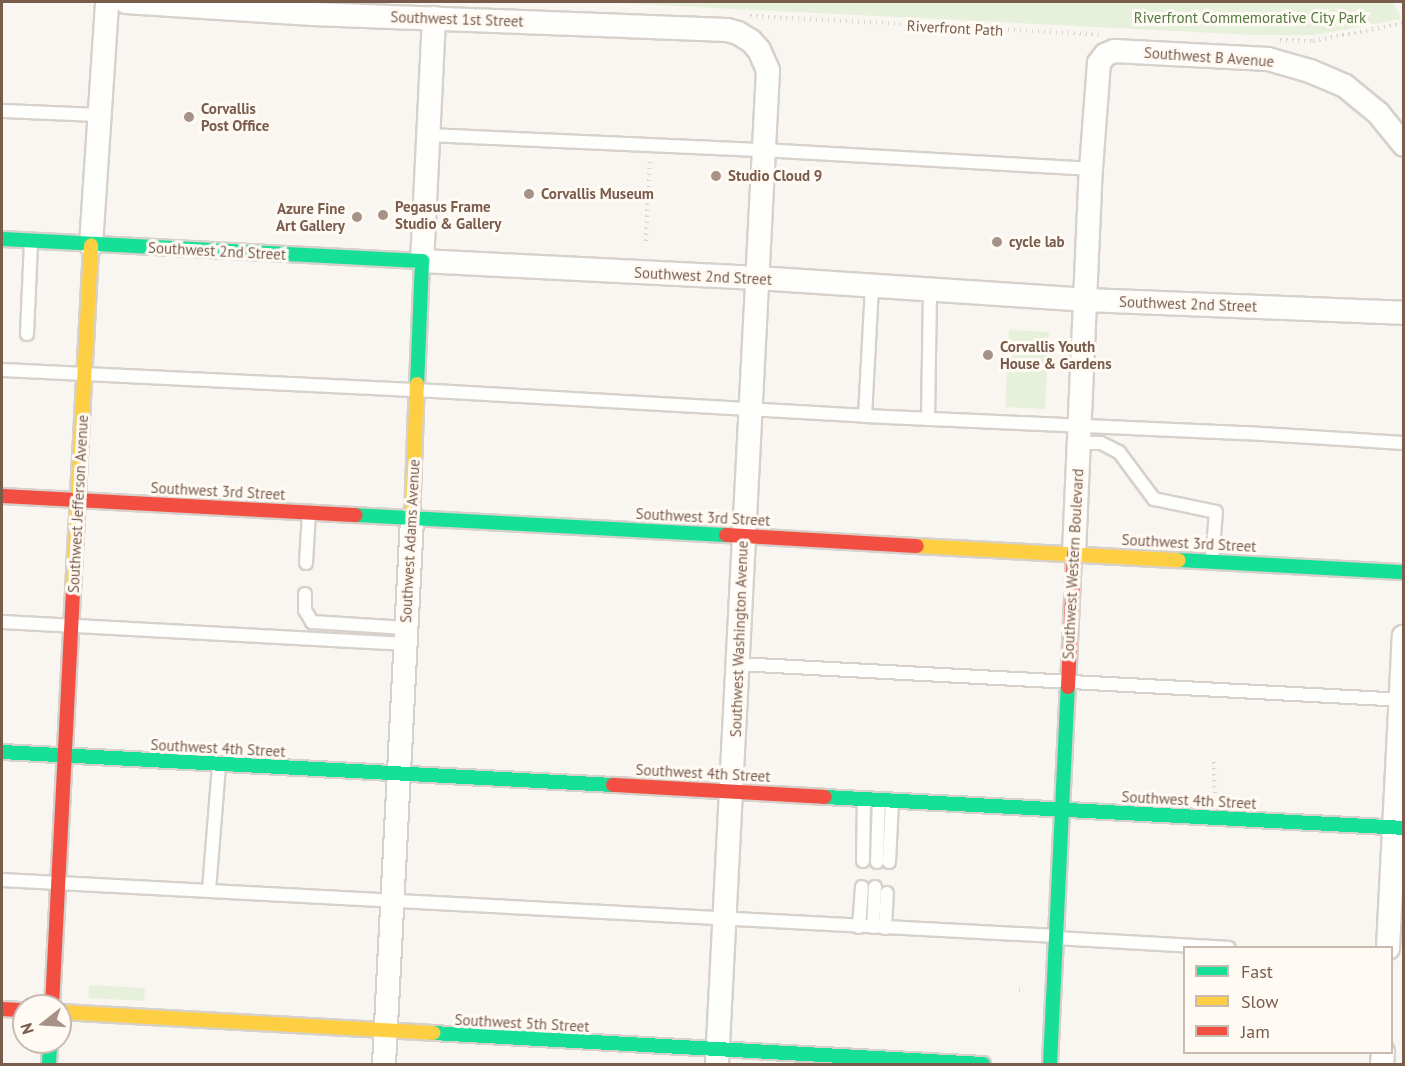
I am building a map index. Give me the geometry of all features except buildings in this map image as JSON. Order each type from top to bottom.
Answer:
[{"type":"main road","name":"Southwest 2nd Street","points":[[2,239],[422,261]]},
{"type":"main road","name":"Southwest Jefferson Avenue","points":[[53,994],[91,245]]},
{"type":"main road","name":"Southwest Adams Avenue","points":[[412,518],[422,261]]},
{"type":"main road","name":"Southwest 3rd Street","points":[[2,496],[1404,572]]},
{"type":"main road","name":"Southwest Western Boulevard","points":[[1050,1065],[1066,682],[1074,553]]},
{"type":"main road","name":"Southwest 4th Street","points":[[2,752],[1399,827]]},
{"type":"main road","name":"Southwest 5th Street","points":[[72,1013],[386,1032],[718,1058],[983,1065]]},
{"type":"street","name":"Southwest Jefferson Avenue","points":[[91,245],[107,2]]},
{"type":"street","name":"Southwest 1st Street","points":[[126,2],[313,14],[727,30],[738,33],[751,41],[759,50],[768,70]]},
{"type":"street","name":"Southwest Adams Avenue","points":[[422,261],[434,18]]},
{"type":"street","name":"Southwest B Avenue","points":[[1099,63],[1105,55],[1114,51],[1268,59],[1310,71],[1346,86],[1378,113],[1404,145]]},
{"type":"street","name":"Southwest Western Boulevard","points":[[1074,553],[1091,169],[1099,63]]},
{"type":"street","name":"Southwest Washington Avenue","points":[[718,1058],[768,70]]},
{"type":"street","name":"Southwest 2nd Street","points":[[422,261],[757,278],[1085,300],[1404,313]]},
{"type":"street","name":"Southwest Adams Avenue","points":[[384,1065],[412,518]]},
{"type":"street","points":[[1388,946],[1399,827],[1404,636]]},
{"type":"lane","points":[[2,111],[99,115]]},
{"type":"lane","points":[[428,135],[651,144],[1091,169]]},
{"type":"lane","points":[[27,334],[31,241]]},
{"type":"lane","points":[[865,416],[872,287]]},
{"type":"lane","points":[[928,419],[930,290]]},
{"type":"lane","points":[[2,370],[25,366],[85,374],[928,419],[1080,434],[1404,443]]},
{"type":"lane","points":[[1080,434],[1119,452],[1154,500],[1216,512],[1212,560]]},
{"type":"lane","points":[[306,563],[309,512]]},
{"type":"lane","points":[[305,594],[307,618],[318,624],[405,636]]},
{"type":"lane","points":[[2,622],[405,636]]},
{"type":"lane","points":[[738,664],[1402,700]]},
{"type":"lane","points":[[209,890],[219,764]]},
{"type":"lane","points":[[863,861],[864,798]]},
{"type":"lane","points":[[883,862],[886,800]]},
{"type":"lane","points":[[2,880],[1198,946]]},
{"type":"lane","points":[[860,927],[862,887]]},
{"type":"lane","points":[[879,928],[881,890]]},
{"type":"path","name":"Riverfront Path","points":[[743,16],[1107,34]]},
{"type":"path","points":[[1272,40],[1313,41],[1404,23]]},
{"type":"path","points":[[646,241],[651,144]]},
{"type":"green space","name":"Riverfront Commemorative City Park","points":[[597,2],[1393,2],[1402,19],[1314,35],[1255,35]]},
{"type":"green space","points":[[1009,330],[1049,332],[1045,409],[1005,407]]},
{"type":"green space","points":[[89,985],[145,988],[144,1001],[88,998]]},
{"type":"traffic: fast","points":[[2,239],[422,261],[417,384]]},
{"type":"traffic: fast","points":[[355,515],[726,535]]},
{"type":"traffic: fast","points":[[1179,560],[1404,572]]},
{"type":"traffic: fast","points":[[1050,1064],[1068,687]]},
{"type":"traffic: fast","points":[[2,752],[613,785]]},
{"type":"traffic: fast","points":[[825,797],[1404,828]]},
{"type":"traffic: fast","points":[[433,1033],[983,1064]]},
{"type":"traffic: fast","points":[[49,1054],[49,1064]]},
{"type":"traffic: slow","points":[[73,591],[91,245]]},
{"type":"traffic: slow","points":[[412,518],[417,384]]},
{"type":"traffic: slow","points":[[917,546],[1179,560]]},
{"type":"traffic: slow","points":[[72,1013],[433,1033]]},
{"type":"traffic: jam","points":[[2,496],[355,515]]},
{"type":"traffic: jam","points":[[726,535],[917,546]]},
{"type":"traffic: jam","points":[[1068,687],[1074,553]]},
{"type":"traffic: jam","points":[[53,994],[73,591]]},
{"type":"traffic: jam","points":[[613,785],[825,797]]},
{"type":"traffic: jam","points":[[2,1009],[12,1009]]},
{"type":"place","name":"Corvallis Post Office","points":[[189,117]]},
{"type":"place","name":"Studio Cloud 9","points":[[716,176]]},
{"type":"place","name":"Corvallis Museum","points":[[529,194]]},
{"type":"place","name":"Pegasus Frame Studio & Gallery","points":[[383,215]]},
{"type":"place","name":"Azure Fine Art Gallery","points":[[357,217]]},
{"type":"place","name":"cycle lab","points":[[997,242]]},
{"type":"place","name":"Corvallis Youth House & Gardens","points":[[988,355]]}]
